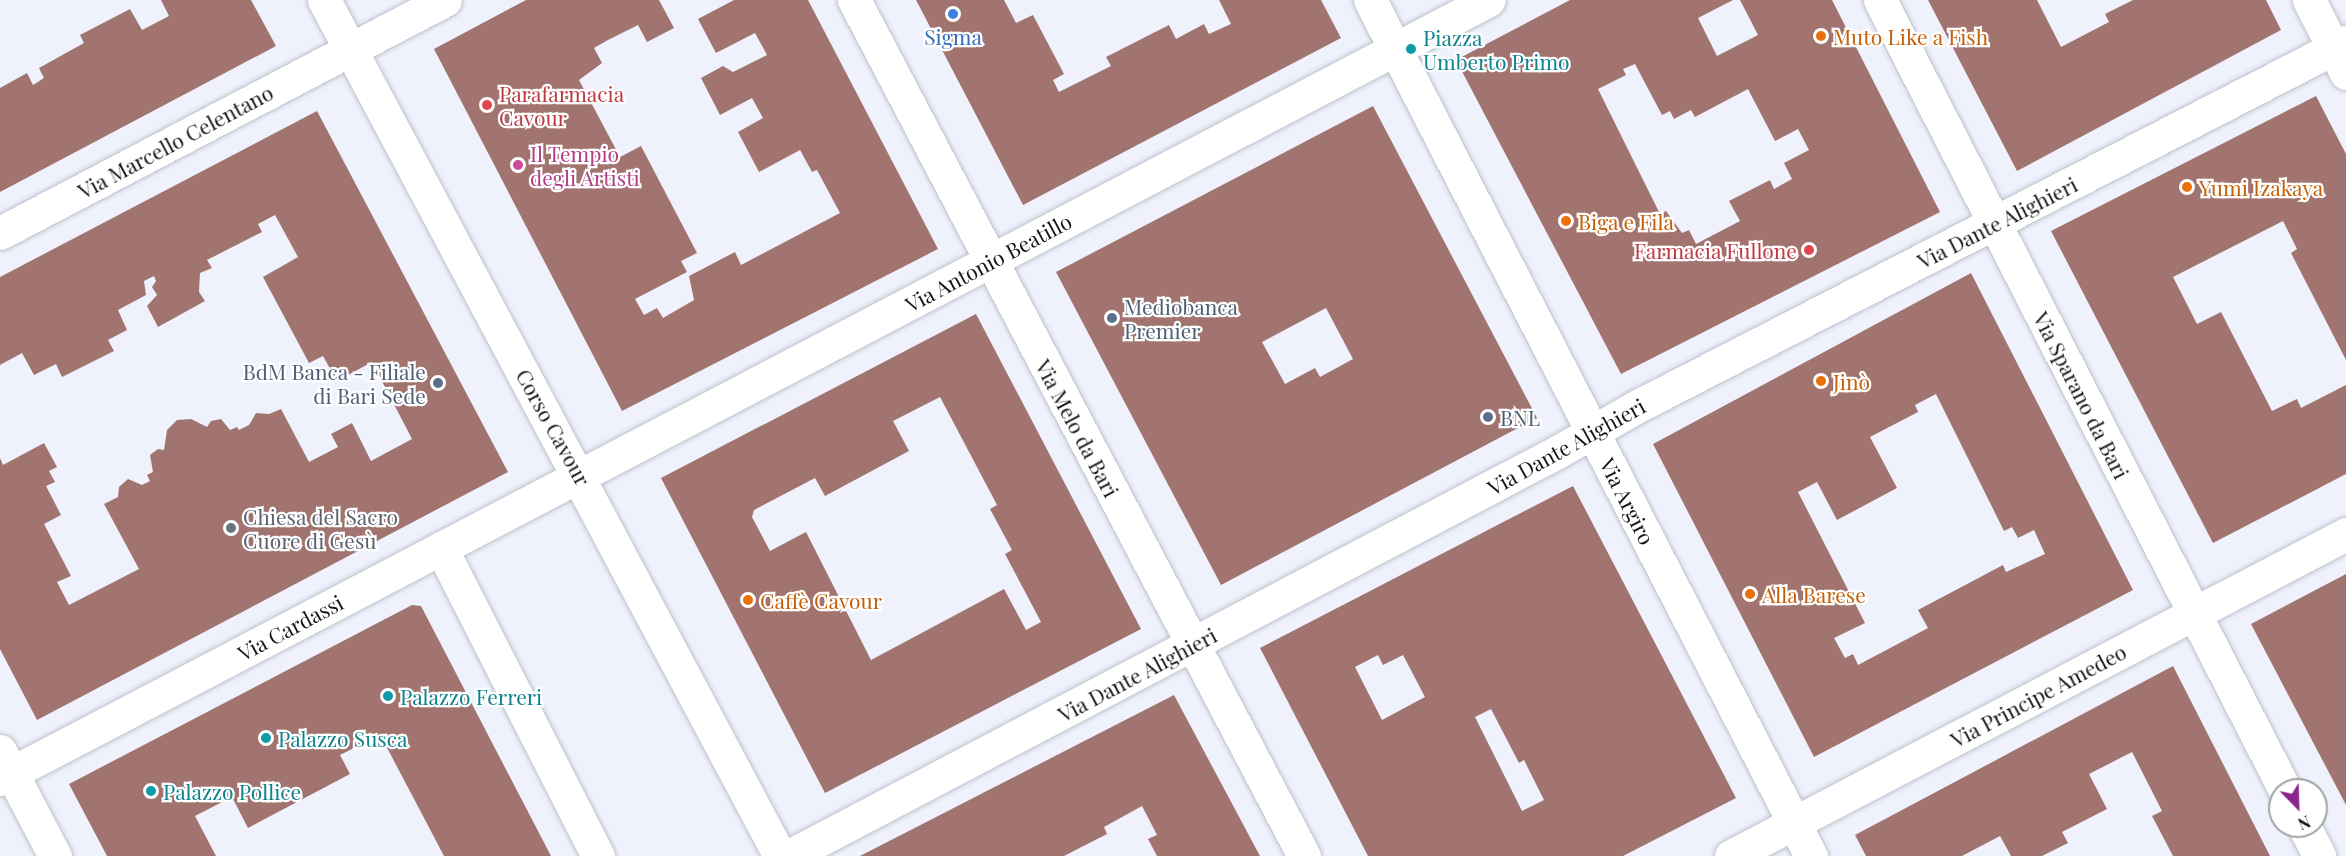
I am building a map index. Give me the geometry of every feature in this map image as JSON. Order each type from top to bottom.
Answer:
[{"type":"street","name":"Corso Cavour","points":[[324,0],[580,475],[780,856]]},
{"type":"street","name":"Via Marcello Celentano","points":[[0,233],[445,0]]},
{"type":"street","name":"Via Melo da Bari","points":[[854,0],[1304,856]]},
{"type":"street","points":[[1370,0],[1395,49],[1489,0]]},
{"type":"street","name":"Via Sparano da Bari","points":[[1880,0],[2279,778]]},
{"type":"street","points":[[2309,0],[2342,55]]},
{"type":"street","name":"Via Antonio Beatillo","points":[[580,475],[1395,49]]},
{"type":"street","name":"Via Argiro","points":[[1395,49],[1811,856]]},
{"type":"street","name":"Via Dante Alighieri","points":[[789,856],[1193,645],[1592,431],[1995,223],[2342,55]]},
{"type":"street","name":"Via Cardassi","points":[[4,768],[441,548],[580,475]]},
{"type":"street","name":"Via Principe Amedeo","points":[[1731,856],[2346,534]]},
{"type":"street","points":[[441,548],[598,856]]},
{"type":"street","points":[[4,768],[55,856]]},
{"type":"street","points":[[2310,838],[2319,856]]},
{"type":"building","points":[[161,0],[251,0],[276,46],[0,192],[0,88],[27,73],[33,85],[44,78],[39,68],[84,43],[80,35],[130,9],[142,30],[169,16]]},
{"type":"building","points":[[526,0],[659,0],[674,28],[647,42],[638,25],[608,40],[594,48],[602,63],[579,80],[620,157],[641,146],[697,253],[681,261],[687,272],[635,299],[644,315],[657,308],[663,318],[694,300],[689,276],[735,252],[741,265],[840,213],[817,170],[812,172],[800,150],[759,172],[738,132],[763,118],[752,98],[720,115],[701,78],[723,66],[733,72],[767,55],[755,33],[716,53],[698,19],[734,0],[808,0],[938,249],[622,411],[434,49]]},
{"type":"building","points":[[916,0],[1004,0],[1016,23],[1033,15],[1064,74],[1053,80],[1059,92],[1111,66],[1106,57],[1169,25],[1176,39],[1204,24],[1209,34],[1231,24],[1219,0],[1321,0],[1341,38],[1023,205]]},
{"type":"building","points":[[1570,0],[1733,0],[1698,18],[1717,56],[1758,35],[1740,0],[1832,0],[1940,212],[1621,374],[1456,60]],"holes":[[[1635,64],[1662,115],[1670,111],[1674,119],[1691,110],[1695,117],[1748,89],[1775,141],[1798,129],[1809,150],[1784,163],[1792,179],[1774,189],[1770,180],[1729,201],[1740,221],[1696,244],[1689,230],[1682,233],[1666,211],[1660,214],[1598,89],[1626,75],[1623,69]]]},
{"type":"building","points":[[1928,0],[2037,0],[2061,47],[2109,22],[2105,14],[2133,0],[2266,0],[2281,30],[2017,171]]},
{"type":"building","points":[[2316,96],[2346,154],[2346,360],[2291,253],[2297,249],[2283,221],[2173,277],[2197,324],[2221,312],[2272,411],[2297,399],[2301,408],[2346,385],[2346,474],[2213,543],[2051,231]]},
{"type":"building","points":[[1373,106],[1537,418],[1221,585],[1056,272]],"holes":[[[1326,308],[1353,359],[1320,377],[1315,368],[1285,384],[1262,342]]]},
{"type":"building","points":[[317,111],[508,472],[37,720],[0,649],[0,458],[3,465],[44,443],[57,467],[49,471],[55,482],[46,486],[61,515],[44,524],[71,576],[57,582],[69,605],[139,569],[104,504],[118,497],[119,487],[128,479],[142,485],[150,481],[147,475],[153,472],[150,455],[158,449],[164,450],[167,430],[177,420],[191,419],[207,427],[211,421],[221,419],[230,430],[237,427],[239,430],[249,425],[256,413],[269,414],[281,409],[309,462],[338,447],[331,434],[352,423],[371,461],[412,439],[372,362],[337,381],[323,356],[309,363],[263,277],[298,257],[275,215],[258,224],[262,232],[207,260],[212,268],[200,273],[199,292],[205,301],[158,327],[147,306],[157,295],[152,287],[156,281],[154,276],[144,281],[146,295],[118,310],[127,330],[108,340],[114,351],[62,377],[56,364],[34,375],[22,353],[0,365],[0,277]]},
{"type":"building","points":[[1971,273],[2133,590],[1814,757],[1653,444]],"holes":[[[1936,394],[2004,531],[2012,527],[2018,538],[2034,530],[2045,554],[2006,572],[2003,565],[1918,610],[1928,628],[1858,665],[1853,654],[1845,658],[1834,638],[1865,623],[1798,492],[1817,482],[1837,520],[1897,488],[1870,437],[1918,412],[1915,405]]]},
{"type":"building","points":[[976,314],[1141,629],[825,793],[661,478]],"holes":[[[940,397],[997,505],[990,509],[1012,550],[1005,554],[1041,622],[1026,630],[1004,589],[871,660],[806,532],[770,551],[752,517],[754,510],[815,478],[825,496],[909,451],[893,421]]]},
{"type":"building","points":[[1573,486],[1736,798],[1623,856],[1368,856],[1260,648]],"holes":[[[1378,655],[1383,665],[1403,655],[1425,697],[1382,720],[1355,667]],[[1491,709],[1519,763],[1524,760],[1544,800],[1522,811],[1475,717]]]},
{"type":"building","points":[[2346,574],[2346,805],[2251,624]]},
{"type":"building","points":[[412,605],[421,606],[551,856],[444,856],[383,740],[374,738],[340,755],[350,774],[248,828],[232,797],[195,816],[216,856],[107,856],[69,784]]},
{"type":"building","points":[[2173,666],[2270,856],[2173,856],[2152,816],[2162,811],[2132,752],[2089,774],[2107,809],[2062,832],[2068,843],[2042,856],[2011,856],[2000,836],[1962,856],[1866,856],[1855,835]]},
{"type":"building","points":[[1174,695],[1260,856],[1157,856],[1148,839],[1157,835],[1142,806],[1104,827],[1107,834],[1064,856],[860,856]]},
{"type":"place","name":"Sigma","points":[[953,14]]},
{"type":"place","name":"Muto Like a Fish","points":[[1821,36]]},
{"type":"place","name":"Piazza Umberto Primo","points":[[1411,49]]},
{"type":"place","name":"Parafarmacia Cavour","points":[[487,105]]},
{"type":"place","name":"Il Tempio degli Artisti","points":[[518,165]]},
{"type":"place","name":"Yumi Izakaya","points":[[2187,187]]},
{"type":"place","name":"Biga e Fila","points":[[1566,221]]},
{"type":"place","name":"Farmacia Fullone","points":[[1809,250]]},
{"type":"place","name":"Mediobanca Premier","points":[[1112,318]]},
{"type":"place","name":"Jinò","points":[[1821,381]]},
{"type":"place","name":"BdM Banca - Filiale di Bari Sede","points":[[438,383]]},
{"type":"place","name":"BNL","points":[[1488,417]]},
{"type":"place","name":"Chiesa del Sacro Cuore di Gesù","points":[[231,528]]},
{"type":"place","name":"Alla Barese","points":[[1750,594]]},
{"type":"place","name":"Caffè Cavour","points":[[748,600]]},
{"type":"place","name":"Palazzo Ferreri","points":[[388,696]]},
{"type":"place","name":"Palazzo Susca","points":[[266,738]]},
{"type":"place","name":"Palazzo Pollice","points":[[151,791]]}]
